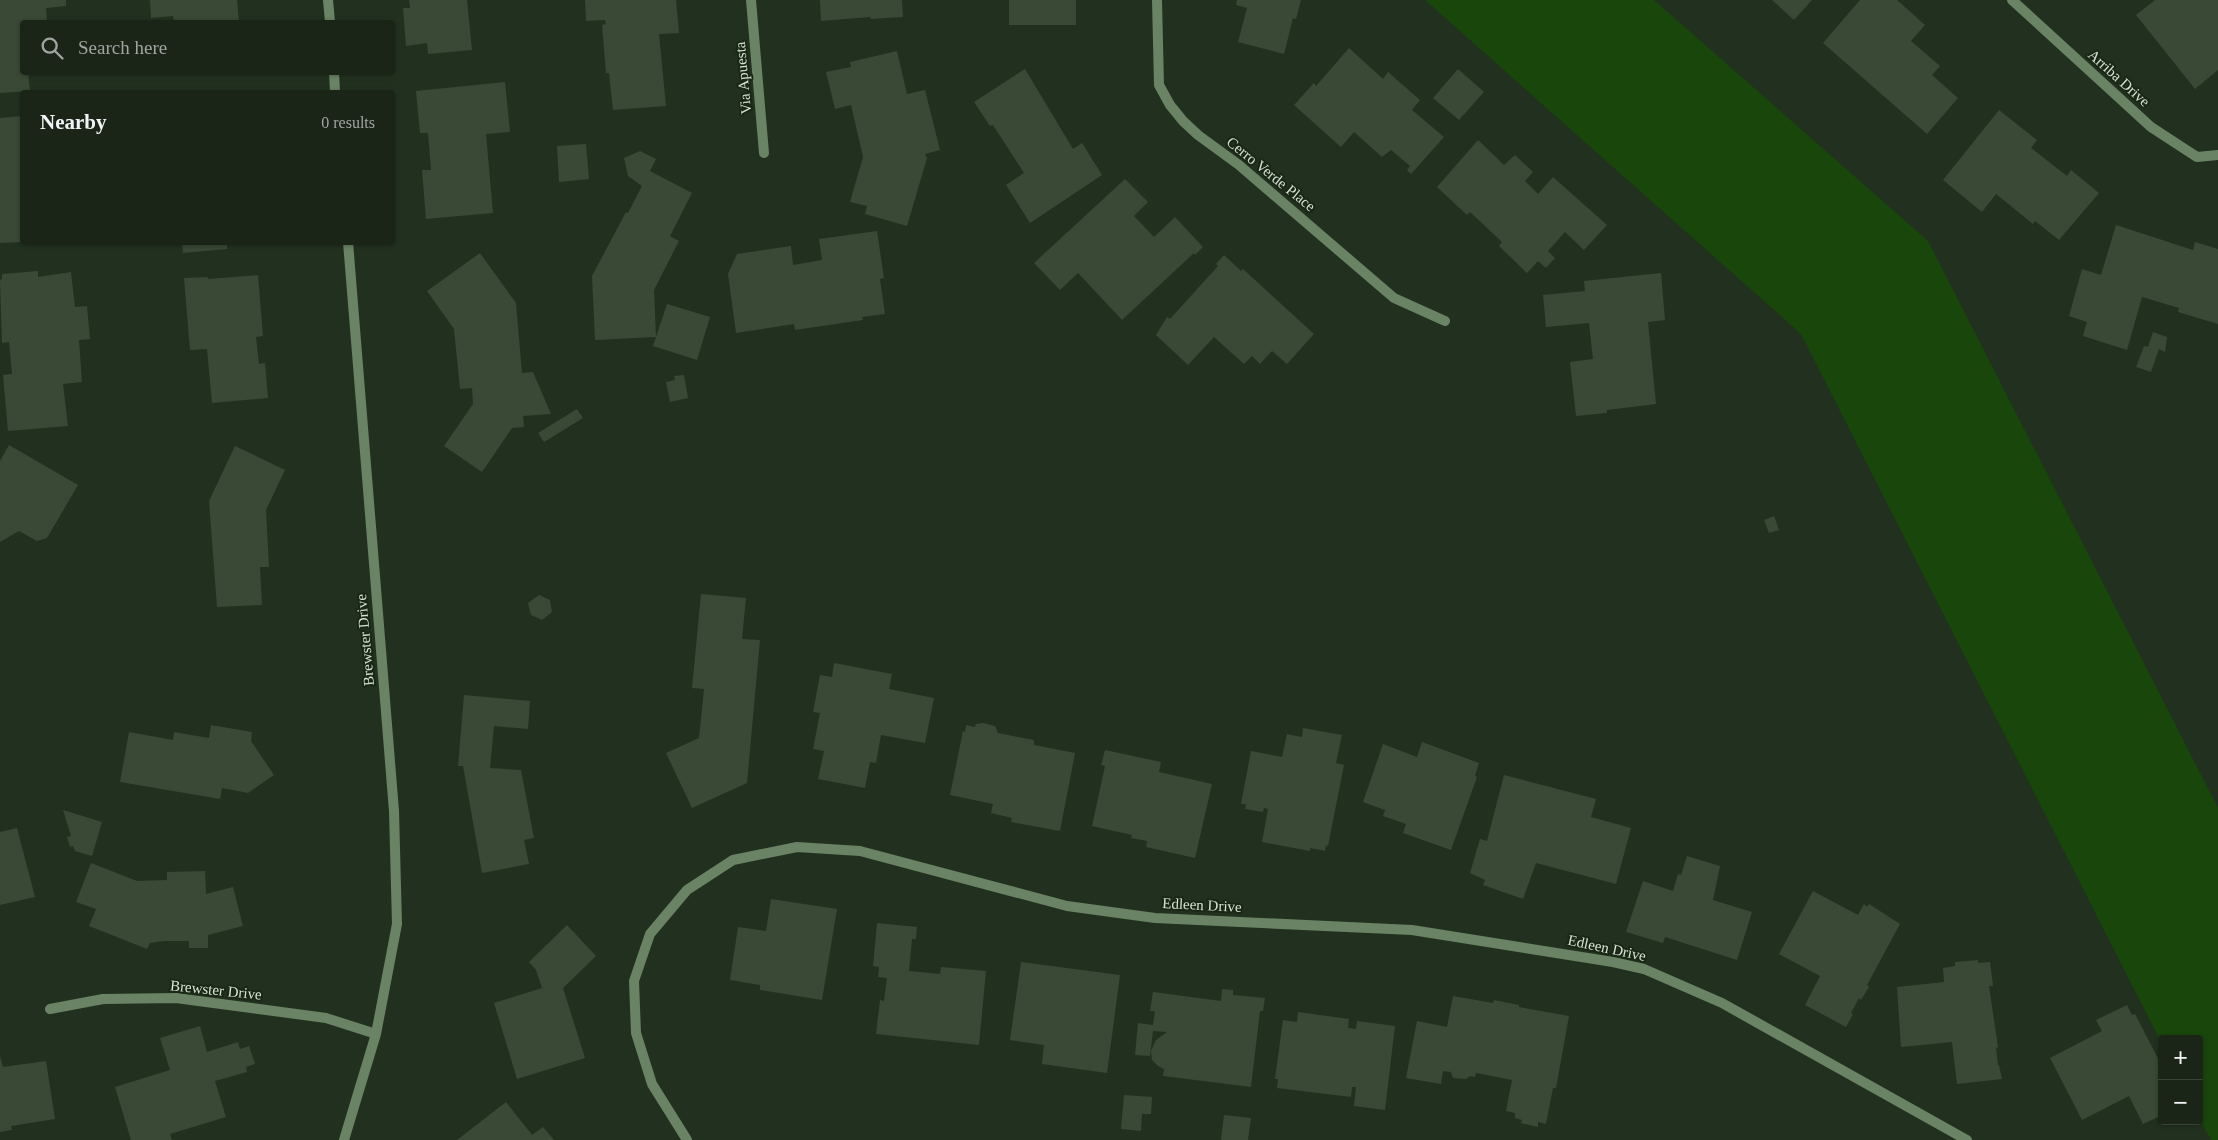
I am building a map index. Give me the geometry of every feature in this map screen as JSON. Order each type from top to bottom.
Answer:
[{"type":"street","points":[[328,0],[330,20]]},
{"type":"street","name":"Via Apuesta","points":[[751,0],[764,153]]},
{"type":"street","name":"Cerro Verde Place","points":[[1157,0],[1157,65],[1159,85],[1170,105],[1183,121],[1198,135],[1240,165],[1394,298],[1445,321]]},
{"type":"street","name":"Arriba Drive","points":[[2012,0],[2151,127],[2198,157],[2218,155]]},
{"type":"street","points":[[334,75],[336,90]]},
{"type":"street","name":"Brewster Drive","points":[[344,1140],[376,1034],[397,924],[394,820],[348,245]]},
{"type":"street","name":"Edleen Drive","points":[[687,1140],[652,1084],[636,1034],[634,981],[650,934],[687,890],[733,860],[797,847],[860,851],[1067,906],[1155,918],[1412,930],[1614,962],[1644,969],[1722,1004],[1967,1140]]},
{"type":"street","name":"Brewster Drive","points":[[50,1009],[103,1000],[176,998],[326,1018],[376,1034]]},
{"type":"green space","points":[[1425,0],[1654,0],[1928,241],[2218,808],[2218,1140],[2211,1140],[2203,1125],[2203,1035],[2158,1036],[1801,334]]},
{"type":"building","points":[[0,0],[66,0],[66,6],[46,8],[47,20],[20,20],[20,75],[28,75],[30,90],[0,93]]},
{"type":"building","points":[[150,0],[237,0],[239,20],[174,20],[173,16],[151,18]]},
{"type":"building","points":[[409,0],[467,0],[472,50],[428,54],[427,43],[406,46],[403,8],[410,8]]},
{"type":"building","points":[[585,0],[676,0],[679,33],[659,34],[666,106],[613,110],[609,73],[606,73],[602,25],[606,24],[605,20],[586,21]]},
{"type":"building","points":[[820,0],[902,0],[903,17],[871,19],[870,17],[821,21]]},
{"type":"building","points":[[1009,0],[1076,0],[1076,25],[1009,25]]},
{"type":"building","points":[[1237,0],[1301,0],[1296,19],[1293,18],[1284,54],[1238,42],[1247,8],[1236,5]]},
{"type":"building","points":[[1772,0],[1812,0],[1794,20]]},
{"type":"building","points":[[1860,0],[1897,0],[1925,25],[1911,41],[1940,66],[1932,75],[1958,98],[1927,134],[1823,43]]},
{"type":"building","points":[[2155,0],[2218,0],[2218,70],[2195,89],[2136,15]]},
{"type":"building","points":[[1349,48],[1383,79],[1388,72],[1420,100],[1412,110],[1444,137],[1411,174],[1407,170],[1410,166],[1391,150],[1382,157],[1354,132],[1341,147],[1294,105],[1314,83],[1316,86]]},
{"type":"building","points":[[897,51],[907,94],[925,90],[940,150],[925,154],[927,158],[907,226],[865,214],[867,206],[850,202],[863,157],[851,105],[835,109],[826,72],[851,67],[850,62]]},
{"type":"building","points":[[1025,69],[1073,149],[1082,143],[1102,175],[1030,223],[1006,185],[1024,173],[993,125],[990,126],[974,102]]},
{"type":"building","points":[[1458,69],[1484,92],[1459,120],[1433,98]]},
{"type":"building","points":[[505,82],[510,132],[486,134],[493,213],[426,219],[422,170],[431,170],[428,133],[420,133],[416,91]]},
{"type":"building","points":[[1999,110],[2037,140],[2031,148],[2067,176],[2071,170],[2099,193],[2059,240],[2035,221],[2033,224],[1996,194],[1982,212],[1943,180]]},
{"type":"building","points":[[20,116],[20,242],[0,243],[0,118]]},
{"type":"building","points":[[1478,140],[1504,165],[1515,155],[1533,172],[1525,181],[1538,194],[1553,177],[1607,225],[1584,250],[1565,232],[1548,251],[1555,258],[1546,268],[1538,261],[1527,273],[1499,246],[1502,242],[1470,212],[1467,215],[1437,187]]},
{"type":"building","points":[[586,144],[589,179],[559,182],[557,146]]},
{"type":"building","points":[[640,151],[656,159],[650,171],[692,193],[670,236],[679,241],[654,290],[656,337],[595,340],[592,276],[642,186],[628,176],[624,158]]},
{"type":"building","points":[[1125,179],[1148,202],[1134,216],[1154,237],[1175,217],[1203,247],[1195,255],[1194,253],[1122,320],[1078,273],[1060,290],[1034,263]]},
{"type":"building","points":[[2116,225],[2193,250],[2195,242],[2218,249],[2218,324],[2178,312],[2179,308],[2142,297],[2127,350],[2083,336],[2087,322],[2069,316],[2082,269],[2101,275]]},
{"type":"building","points":[[877,231],[884,278],[880,279],[885,314],[862,317],[863,320],[795,330],[794,324],[736,333],[728,274],[737,254],[791,246],[793,265],[822,260],[819,239]]},
{"type":"building","points":[[182,245],[227,245],[227,249],[183,253]]},
{"type":"building","points":[[480,253],[516,303],[522,373],[533,372],[551,414],[523,416],[524,427],[512,428],[482,472],[444,446],[473,404],[472,388],[460,389],[454,329],[427,291]]},
{"type":"building","points":[[1224,255],[1241,271],[1243,269],[1314,334],[1287,364],[1272,351],[1260,364],[1252,356],[1244,364],[1214,337],[1188,365],[1156,335],[1167,317],[1170,319],[1218,266],[1216,264]]},
{"type":"building","points":[[38,271],[38,277],[71,272],[75,307],[87,306],[90,339],[79,340],[82,382],[63,384],[68,426],[8,431],[3,375],[12,374],[9,342],[2,343],[0,280],[2,279],[2,274]]},
{"type":"building","points":[[1661,273],[1665,320],[1648,322],[1656,404],[1607,410],[1607,413],[1576,416],[1570,362],[1593,359],[1589,323],[1546,327],[1543,295],[1585,291],[1584,281]]},
{"type":"building","points":[[258,275],[263,336],[256,337],[259,364],[265,363],[268,398],[212,403],[207,349],[190,350],[184,278],[208,277],[208,279]]},
{"type":"building","points":[[667,304],[710,317],[697,360],[653,346]]},
{"type":"building","points":[[2153,332],[2167,337],[2165,352],[2159,349],[2151,372],[2136,367],[2144,346],[2148,347]]},
{"type":"building","points":[[684,375],[688,398],[670,402],[666,382],[675,380],[674,376]]},
{"type":"building","points":[[577,409],[583,418],[544,442],[538,433]]},
{"type":"building","points":[[9,445],[78,485],[47,538],[37,541],[19,531],[0,542],[0,461]]},
{"type":"building","points":[[235,446],[285,470],[266,510],[269,567],[260,567],[262,605],[217,607],[209,501]]},
{"type":"building","points":[[1774,516],[1779,530],[1769,533],[1764,520]]},
{"type":"building","points":[[701,594],[746,598],[742,639],[760,640],[747,783],[692,808],[666,753],[699,738],[704,689],[692,688]]},
{"type":"building","points":[[539,595],[550,600],[552,612],[542,620],[531,615],[528,603]]},
{"type":"building","points":[[834,663],[892,674],[889,689],[934,698],[925,743],[881,735],[876,763],[870,762],[865,788],[818,779],[824,751],[813,749],[820,713],[813,712],[820,675],[832,677]]},
{"type":"building","points":[[464,695],[530,701],[528,729],[494,726],[490,768],[521,770],[534,838],[524,840],[529,864],[482,873],[463,766],[458,766]]},
{"type":"building","points":[[983,723],[995,726],[998,733],[1034,740],[1034,745],[1075,753],[1060,831],[1011,822],[1012,818],[991,813],[993,804],[950,795],[963,731],[965,732],[966,725],[975,727],[976,724]]},
{"type":"building","points":[[211,725],[252,732],[251,741],[274,775],[248,793],[222,788],[220,799],[120,782],[129,732],[173,740],[174,732],[209,738]]},
{"type":"building","points":[[1303,728],[1342,735],[1336,763],[1344,765],[1328,846],[1326,845],[1325,851],[1310,848],[1310,851],[1262,842],[1268,809],[1264,808],[1263,812],[1245,809],[1246,804],[1241,804],[1251,751],[1282,757],[1287,734],[1302,737]]},
{"type":"building","points":[[1422,742],[1479,763],[1475,776],[1477,777],[1451,850],[1403,833],[1406,824],[1383,816],[1385,810],[1363,802],[1383,744],[1417,757]]},
{"type":"building","points":[[1105,750],[1161,762],[1159,772],[1212,784],[1195,858],[1146,847],[1147,841],[1131,838],[1132,835],[1092,826],[1105,766],[1101,765]]},
{"type":"building","points":[[1504,775],[1596,799],[1591,817],[1631,828],[1616,884],[1536,863],[1523,899],[1483,885],[1485,880],[1470,873],[1480,839],[1487,841]]},
{"type":"building","points":[[63,810],[102,822],[92,856],[75,851],[73,846],[70,847],[67,837],[71,836]]},
{"type":"building","points":[[17,828],[35,897],[0,905],[0,832]]},
{"type":"building","points":[[1687,856],[1720,866],[1713,900],[1752,912],[1737,960],[1665,937],[1663,943],[1626,932],[1643,881],[1673,891],[1678,874],[1681,875]]},
{"type":"building","points":[[91,863],[137,881],[167,880],[167,872],[205,871],[206,894],[233,887],[243,926],[208,935],[208,948],[189,948],[189,941],[164,941],[150,943],[147,949],[89,926],[96,909],[76,902]]},
{"type":"building","points":[[1813,891],[1858,915],[1864,904],[1867,907],[1869,904],[1900,924],[1867,985],[1869,987],[1861,1000],[1859,998],[1851,1013],[1853,1014],[1846,1027],[1805,1005],[1820,976],[1779,954]]},
{"type":"building","points":[[771,899],[837,909],[822,1000],[760,990],[760,985],[730,980],[738,927],[766,931]]},
{"type":"building","points":[[877,923],[917,927],[916,939],[912,939],[909,971],[940,974],[941,967],[986,971],[979,1045],[876,1034],[880,1000],[884,1001],[887,978],[878,977],[879,967],[873,966]]},
{"type":"building","points":[[567,925],[596,956],[563,988],[585,1058],[517,1079],[494,1003],[542,988],[536,970],[529,962]]},
{"type":"building","points":[[1978,960],[1978,963],[1990,962],[1993,986],[1989,986],[1998,1047],[1996,1048],[1998,1065],[2002,1079],[1957,1084],[1952,1042],[1901,1047],[1897,987],[1944,982],[1943,968],[1955,966],[1955,962]]},
{"type":"building","points":[[1021,962],[1120,975],[1107,1073],[1042,1064],[1044,1045],[1010,1040]]},
{"type":"building","points":[[1222,989],[1233,990],[1233,995],[1265,998],[1263,1011],[1260,1011],[1251,1087],[1163,1076],[1164,1069],[1152,1060],[1151,1051],[1156,1040],[1167,1032],[1153,1031],[1150,1056],[1135,1055],[1138,1023],[1153,1025],[1155,1011],[1150,1011],[1153,992],[1221,1001]]},
{"type":"building","points":[[1453,996],[1493,1003],[1494,1000],[1519,1005],[1519,1007],[1569,1016],[1556,1088],[1553,1088],[1546,1124],[1538,1122],[1538,1127],[1521,1123],[1522,1120],[1515,1118],[1515,1113],[1506,1111],[1512,1080],[1476,1073],[1475,1077],[1470,1076],[1466,1079],[1453,1078],[1451,1072],[1443,1071],[1441,1084],[1406,1078],[1417,1021],[1447,1027]]},
{"type":"building","points":[[2127,1005],[2132,1015],[2135,1014],[2158,1058],[2158,1117],[2143,1124],[2129,1096],[2082,1120],[2050,1058],[2102,1031],[2096,1020]]},
{"type":"building","points":[[1298,1012],[1349,1019],[1348,1028],[1356,1029],[1357,1021],[1395,1026],[1385,1110],[1354,1106],[1356,1087],[1352,1087],[1351,1097],[1277,1088],[1278,1079],[1275,1079],[1283,1020],[1297,1022]]},
{"type":"building","points":[[200,1026],[207,1052],[238,1042],[240,1049],[249,1046],[255,1064],[246,1067],[247,1072],[215,1081],[226,1117],[170,1134],[172,1140],[131,1140],[115,1087],[170,1070],[160,1038]]},
{"type":"building","points":[[0,1056],[3,1067],[46,1061],[55,1119],[11,1126],[12,1130],[0,1132]]},
{"type":"building","points":[[1124,1095],[1152,1097],[1151,1114],[1142,1114],[1141,1131],[1121,1129]]},
{"type":"building","points":[[506,1102],[532,1135],[543,1127],[554,1140],[457,1140]]},
{"type":"building","points":[[1224,1115],[1251,1118],[1248,1140],[1221,1140]]}]
